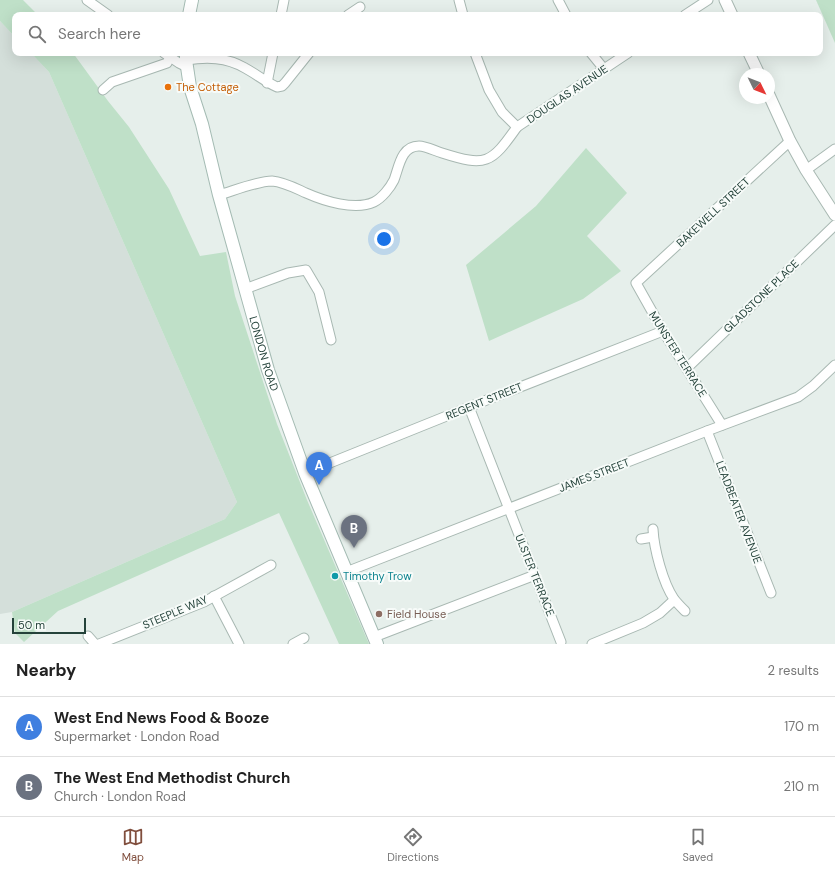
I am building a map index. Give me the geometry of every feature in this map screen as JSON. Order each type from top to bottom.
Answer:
[{"type":"main road","points":[[190,12],[192,0]]},
{"type":"main road","name":"LONDON ROAD","points":[[186,60],[190,87],[202,124],[219,195],[268,370],[305,473],[375,640]]},
{"type":"street","points":[[87,0],[105,12]]},
{"type":"street","points":[[102,0],[105,12]]},
{"type":"street","points":[[282,12],[284,0]]},
{"type":"street","points":[[459,0],[462,12]]},
{"type":"street","points":[[558,0],[564,12]]},
{"type":"street","points":[[690,12],[708,0]]},
{"type":"street","points":[[725,0],[731,12]]},
{"type":"street","points":[[352,12],[360,7]]},
{"type":"street","points":[[103,90],[112,82],[167,63],[167,56]]},
{"type":"street","points":[[171,56],[186,60],[203,57],[224,59],[245,68],[277,87],[282,86],[307,56]]},
{"type":"street","points":[[268,83],[272,56]]},
{"type":"street","name":"DOUGLAS AVENUE","points":[[476,56],[490,90],[502,112],[517,127],[624,56]]},
{"type":"street","points":[[593,56],[604,69]]},
{"type":"street","points":[[751,56],[756,68]]},
{"type":"street","points":[[773,104],[790,141],[806,170],[835,215]]},
{"type":"street","points":[[219,195],[271,181],[280,182],[325,200],[349,205],[374,202],[385,193],[394,179],[399,162],[404,153],[411,148],[419,146],[467,160],[481,161],[494,156],[517,127]]},
{"type":"street","name":"BAKEWELL STREET","points":[[636,283],[790,141]]},
{"type":"street","points":[[806,170],[835,149]]},
{"type":"street","name":"GLADSTONE PLACE","points":[[687,368],[835,225]]},
{"type":"street","points":[[245,289],[288,273],[306,270],[319,292],[331,340]]},
{"type":"street","name":"MUNSTER TERRACE","points":[[636,283],[663,331],[722,425]]},
{"type":"street","name":"REGENT STREET","points":[[305,473],[663,331]]},
{"type":"street","name":"JAMES STREET","points":[[346,572],[707,430],[798,397],[813,386],[835,365]]},
{"type":"street","name":"ULSTER TERRACE","points":[[469,407],[560,643]]},
{"type":"street","name":"LEADBEATER AVENUE","points":[[707,430],[771,593]]},
{"type":"street","points":[[641,539],[653,533],[657,555],[668,587],[674,600],[685,611]]},
{"type":"street","name":"STEEPLE WAY","points":[[99,644],[204,602],[271,565]]},
{"type":"street","points":[[375,640],[535,575]]},
{"type":"street","points":[[214,596],[239,644]]},
{"type":"street","points":[[592,644],[643,623],[660,613],[674,600]]},
{"type":"street","points":[[88,636],[95,644]]},
{"type":"street","points":[[293,644],[304,638]]},
{"type":"shaded area","points":[[0,21],[12,34],[12,56],[34,56],[49,72],[237,502],[225,519],[12,612],[0,614]]},
{"type":"green space","points":[[0,0],[23,0],[35,12],[12,12],[12,34],[0,21]]},
{"type":"green space","points":[[816,0],[835,0],[835,43],[823,16],[823,12],[821,12]]},
{"type":"green space","points":[[34,56],[75,56],[129,127],[169,189],[200,256],[226,252],[235,296],[277,424],[307,500],[369,644],[339,644],[279,513],[58,611],[24,642],[15,633],[12,612],[225,519],[237,502],[49,72]]},
{"type":"green space","points":[[586,148],[627,193],[587,236],[621,271],[583,299],[489,341],[466,265],[536,206]]},
{"type":"place","name":"The Cottage","points":[[168,87]]},
{"type":"place","name":"West End News Food & Booze","points":[[319,485]]},
{"type":"place","name":"The West End Methodist Church","points":[[354,548]]},
{"type":"place","name":"Timothy Trow","points":[[335,576]]},
{"type":"place","name":"Field House","points":[[379,614]]}]
